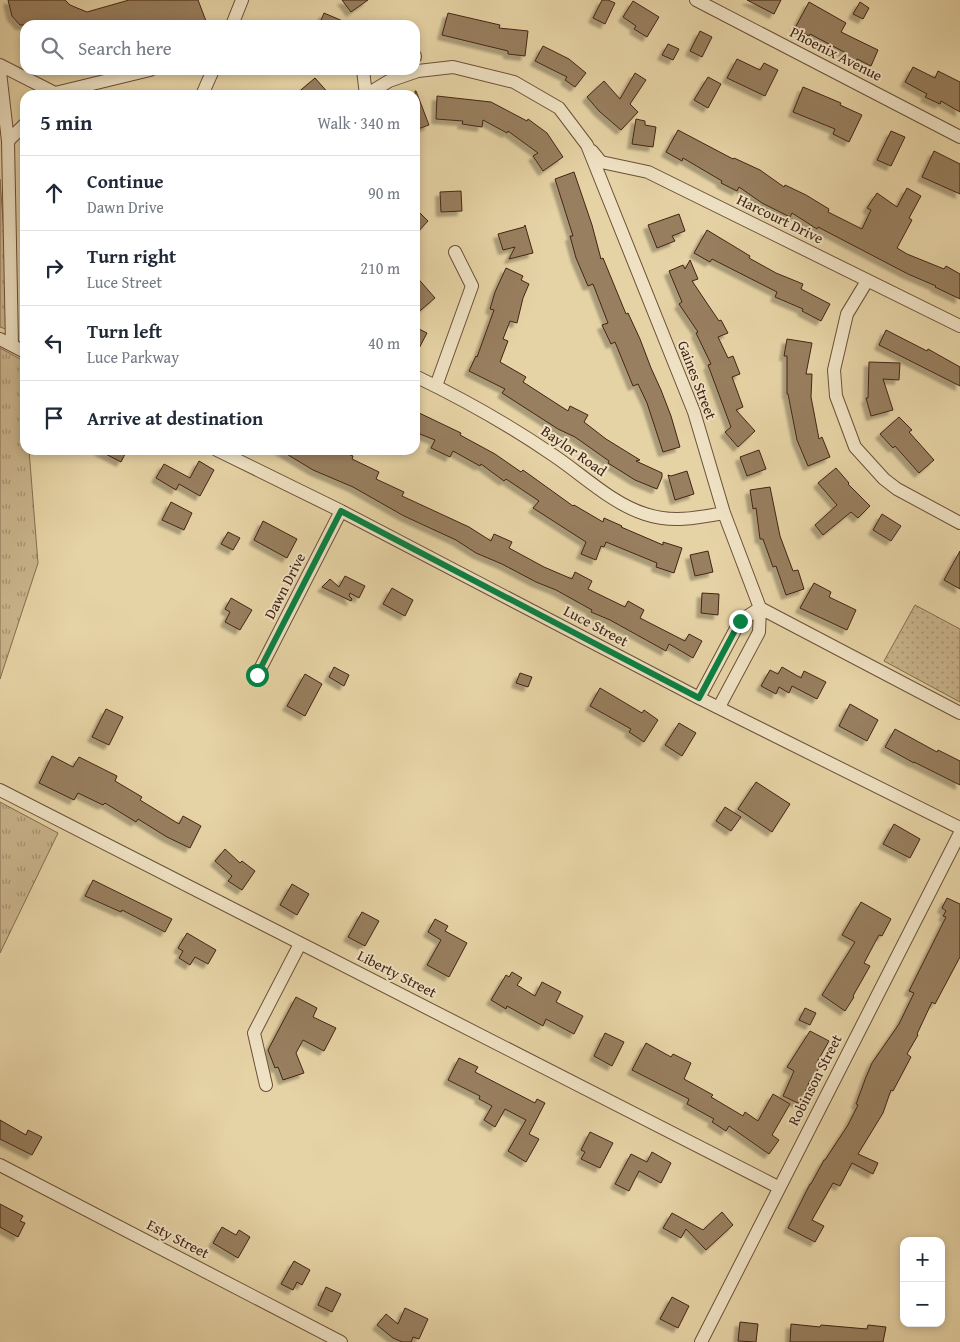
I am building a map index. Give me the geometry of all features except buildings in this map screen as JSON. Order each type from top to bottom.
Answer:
[{"type":"street","points":[[234,20],[242,0]]},
{"type":"street","name":"Phoenix Avenue","points":[[696,0],[960,137]]},
{"type":"street","points":[[0,65],[47,90]]},
{"type":"street","name":"Gaines Street","points":[[420,71],[453,67],[514,82],[558,108],[587,145],[694,412],[724,513],[760,608]]},
{"type":"street","points":[[0,72],[8,141],[12,345]]},
{"type":"street","points":[[70,90],[130,75]]},
{"type":"street","points":[[204,90],[211,75]]},
{"type":"street","name":"Gaines Street","points":[[364,75],[365,90]]},
{"type":"street","name":"Gaines Street","points":[[374,90],[404,75]]},
{"type":"street","points":[[8,141],[20,129]]},
{"type":"street","name":"Harcourt Drive","points":[[587,145],[601,162],[648,172],[960,326]]},
{"type":"street","points":[[436,386],[472,286],[456,252]]},
{"type":"street","points":[[867,281],[847,314],[834,370],[836,396],[855,447],[884,479],[896,489],[960,523]]},
{"type":"street","points":[[0,339],[20,349]]},
{"type":"street","name":"Baylor Road","points":[[420,378],[496,418],[553,455],[616,501],[645,514],[680,520],[724,513]]},
{"type":"street","name":"Luce Street","points":[[227,455],[341,511],[699,698],[960,828]]},
{"type":"street","name":"Dawn Drive","points":[[257,675],[341,511]]},
{"type":"street","points":[[699,698],[740,621],[760,608]]},
{"type":"street","points":[[719,708],[759,632],[760,608]]},
{"type":"street","points":[[760,608],[960,713]]},
{"type":"street","name":"Liberty Street","points":[[0,790],[778,1187]]},
{"type":"street","name":"Robinson Street","points":[[701,1342],[778,1187],[960,833]]},
{"type":"street","points":[[266,1085],[254,1033],[300,944]]},
{"type":"street","name":"Esty Street","points":[[0,1165],[341,1342]]},
{"type":"green space","points":[[0,179],[11,331],[0,327]]},
{"type":"green space","points":[[0,348],[20,359],[20,455],[29,455],[38,563],[0,679]]},
{"type":"green space","points":[[915,605],[960,629],[960,702],[884,661]]},
{"type":"green space","points":[[0,802],[58,833],[0,953]]},
{"type":"route","points":[[257,675],[341,511],[699,698],[740,621]]}]
